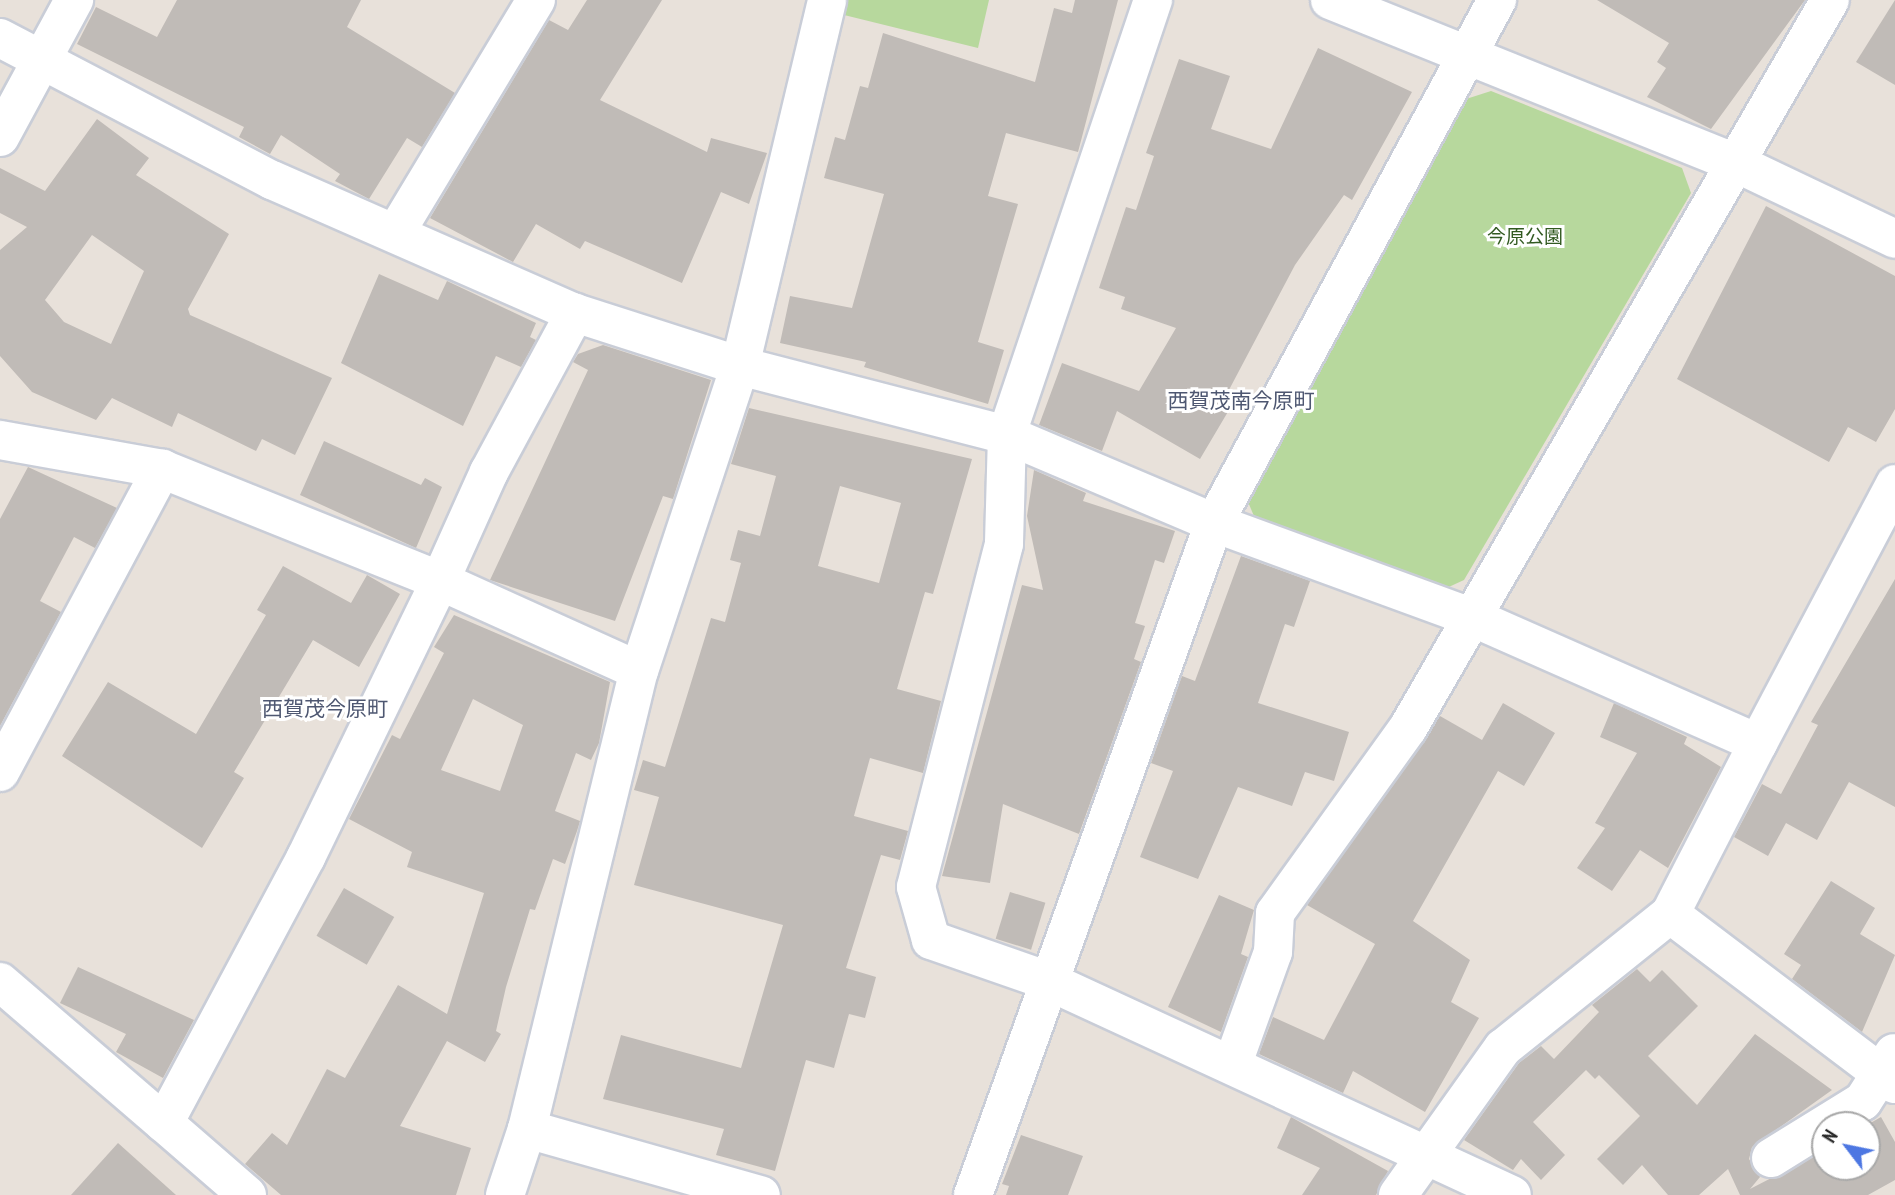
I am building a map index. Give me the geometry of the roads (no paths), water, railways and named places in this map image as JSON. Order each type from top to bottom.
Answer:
[{"type":"street","points":[[0,137],[74,0]]},
{"type":"street","points":[[396,232],[536,0]]},
{"type":"street","points":[[505,1195],[527,1129],[639,671],[740,366],[827,0]]},
{"type":"street","points":[[1153,0],[1007,435],[1004,544],[916,887],[931,940],[1046,980],[1233,1063],[1422,1155],[1512,1195]]},
{"type":"street","points":[[1330,0],[1736,163],[1895,239]]},
{"type":"street","points":[[973,1195],[1046,980],[1214,523],[1464,55],[1497,0]]},
{"type":"street","points":[[1233,1063],[1273,952],[1275,913],[1408,728],[1830,0]]},
{"type":"street","points":[[0,38],[45,56],[272,180],[396,232],[575,313],[740,366],[1007,435],[1214,523],[1474,618],[1758,743]]},
{"type":"street","points":[[164,1123],[306,857],[440,581],[489,472],[575,313]]},
{"type":"street","points":[[0,440],[162,469],[440,581],[639,671]]},
{"type":"street","points":[[0,772],[162,469]]},
{"type":"street","points":[[1398,1195],[1422,1155],[1503,1048],[1670,914],[1895,484]]},
{"type":"street","points":[[1670,914],[1891,1070],[1863,1101],[1770,1158]]},
{"type":"street","points":[[0,982],[247,1195]]},
{"type":"street","points":[[527,1129],[761,1195]]},
{"type":"district","name":"西賀茂南今原町","points":[[1241,401]]},
{"type":"district","name":"西賀茂今原町","points":[[325,709]]},
{"type":"park label","name":"今原公園","points":[[1525,237]]}]
